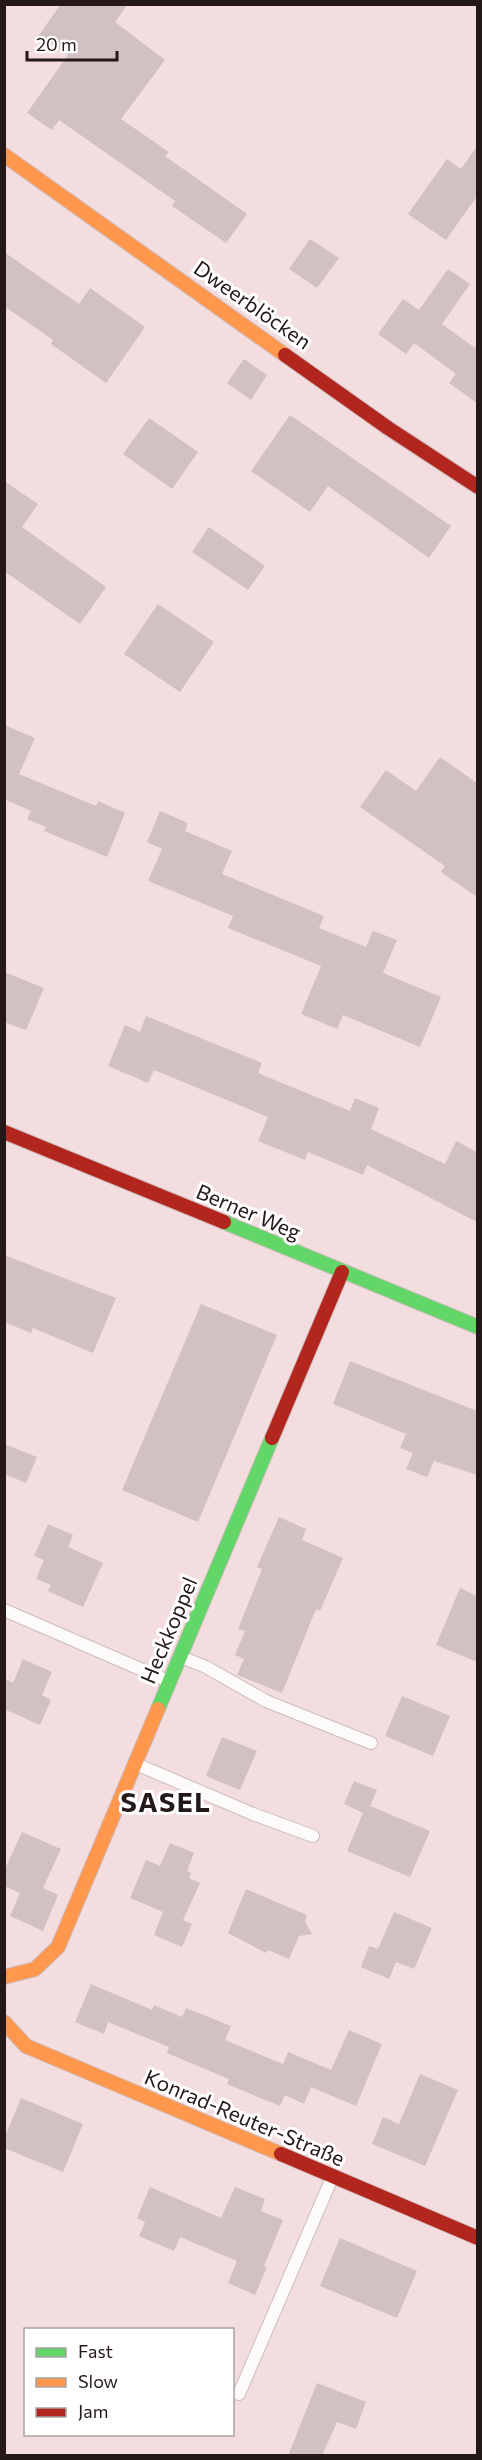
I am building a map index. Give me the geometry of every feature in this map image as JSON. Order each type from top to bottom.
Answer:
[{"type":"street","name":"Dweerblöcken","points":[[4,155],[388,428],[477,487]]},
{"type":"street","name":"Berner Weg","points":[[4,1132],[477,1327]]},
{"type":"street","name":"Heckkoppel","points":[[4,1977],[35,1969],[58,1947],[342,1272]]},
{"type":"street","name":"Konrad-Reuter-Straße","points":[[4,2022],[26,2046],[477,2238]]},
{"type":"lane","points":[[4,1610],[170,1681]]},
{"type":"lane","points":[[180,1656],[206,1667],[266,1701],[371,1743]]},
{"type":"lane","points":[[135,1763],[253,1814],[313,1836]]},
{"type":"lane","points":[[239,2394],[332,2177]]},
{"type":"building","points":[[61,4],[128,4],[115,22],[165,60],[121,119],[169,152],[165,156],[247,214],[226,243],[172,206],[175,201],[59,120],[52,130],[27,113],[68,55],[39,35]]},
{"type":"building","points":[[477,146],[477,196],[446,240],[408,214],[447,159],[461,169]]},
{"type":"building","points":[[310,239],[339,258],[317,288],[289,269]]},
{"type":"building","points":[[4,252],[79,304],[90,288],[145,327],[106,383],[51,344],[53,340],[4,306]]},
{"type":"building","points":[[448,269],[470,284],[442,324],[475,348],[477,344],[477,403],[449,383],[456,374],[414,343],[406,354],[378,334],[403,299],[419,310]]},
{"type":"building","points":[[244,359],[267,375],[251,400],[227,383]]},
{"type":"building","points":[[290,415],[451,526],[429,558],[328,486],[310,512],[251,471]]},
{"type":"building","points":[[149,418],[198,452],[172,489],[123,454]]},
{"type":"building","points":[[4,481],[38,504],[22,527],[106,587],[80,624],[4,571]]},
{"type":"building","points":[[209,527],[265,566],[248,590],[192,552]]},
{"type":"building","points":[[158,604],[214,642],[180,692],[124,654]]},
{"type":"building","points":[[4,725],[35,738],[19,774],[96,806],[98,801],[125,813],[107,857],[44,831],[46,827],[27,819],[31,811],[6,800],[4,804]]},
{"type":"building","points":[[440,757],[477,783],[477,897],[441,872],[445,866],[360,807],[386,770],[416,791]]},
{"type":"building","points":[[160,811],[188,823],[185,831],[232,851],[222,874],[324,916],[319,928],[366,947],[373,931],[397,940],[383,973],[441,997],[420,1047],[343,1015],[337,1029],[301,1014],[321,966],[228,928],[233,916],[148,881],[162,849],[147,842]]},
{"type":"building","points":[[4,972],[44,988],[26,1030],[4,1022]]},
{"type":"building","points":[[146,1016],[262,1063],[258,1073],[350,1111],[355,1098],[379,1108],[371,1129],[445,1164],[456,1141],[477,1152],[477,1222],[367,1165],[363,1175],[308,1152],[305,1160],[258,1141],[268,1117],[154,1070],[148,1083],[108,1066],[125,1025],[140,1032]]},
{"type":"building","points":[[4,1255],[116,1298],[93,1353],[33,1328],[31,1333],[4,1322]]},
{"type":"building","points":[[201,1304],[277,1335],[198,1522],[122,1490]]},
{"type":"building","points":[[350,1361],[477,1411],[477,1475],[434,1461],[427,1477],[406,1469],[413,1453],[400,1448],[406,1434],[333,1404]]},
{"type":"building","points":[[4,1444],[37,1457],[26,1483],[4,1474]]},
{"type":"building","points":[[279,1517],[306,1529],[302,1540],[343,1558],[320,1611],[316,1609],[282,1693],[237,1675],[244,1659],[235,1655],[245,1631],[238,1629],[262,1569],[257,1567]]},
{"type":"building","points":[[48,1524],[73,1535],[68,1547],[103,1563],[83,1607],[48,1591],[51,1585],[36,1579],[44,1560],[34,1556]]},
{"type":"building","points":[[460,1588],[477,1596],[477,1662],[436,1645]]},
{"type":"building","points":[[23,1659],[52,1672],[42,1695],[51,1700],[40,1725],[4,1709],[4,1678],[13,1683]]},
{"type":"building","points":[[402,1696],[450,1716],[433,1756],[385,1736]]},
{"type":"building","points":[[222,1737],[257,1751],[240,1790],[206,1776]]},
{"type":"building","points":[[354,1781],[377,1790],[370,1806],[430,1831],[410,1877],[347,1851],[363,1813],[344,1804]]},
{"type":"building","points":[[22,1832],[61,1849],[43,1888],[58,1895],[43,1931],[10,1916],[20,1893],[4,1886],[4,1871]]},
{"type":"building","points":[[170,1843],[194,1853],[187,1871],[191,1873],[189,1878],[200,1883],[183,1920],[192,1924],[182,1947],[154,1935],[163,1912],[130,1898],[146,1860],[160,1866]]},
{"type":"building","points":[[246,1889],[307,1915],[305,1922],[312,1934],[299,1936],[289,1959],[268,1950],[266,1953],[228,1933]]},
{"type":"building","points":[[394,1912],[432,1928],[414,1969],[396,1962],[389,1979],[361,1967],[369,1946],[378,1949]]},
{"type":"building","points":[[91,1984],[152,2010],[154,2005],[182,2017],[186,2008],[231,2026],[225,2040],[283,2064],[288,2052],[331,2070],[349,2030],[382,2044],[356,2106],[311,2087],[304,2104],[285,2095],[280,2106],[227,2084],[229,2079],[167,2053],[169,2047],[108,2022],[104,2034],[75,2022]]},
{"type":"building","points":[[420,2074],[458,2090],[425,2166],[372,2144],[383,2117],[399,2124]]},
{"type":"building","points":[[21,2098],[83,2124],[63,2172],[4,2148],[4,2139]]},
{"type":"building","points":[[150,2187],[221,2218],[235,2187],[265,2199],[261,2211],[283,2220],[255,2295],[228,2283],[237,2261],[180,2237],[174,2251],[139,2236],[145,2222],[137,2218]]},
{"type":"building","points":[[340,2238],[417,2271],[397,2318],[320,2286]]},
{"type":"building","points":[[317,2383],[366,2402],[356,2429],[337,2422],[322,2456],[288,2456]]},
{"type":"traffic: fast","points":[[224,1222],[478,1327]]},
{"type":"traffic: fast","points":[[158,1709],[272,1438]]},
{"type":"traffic: slow","points":[[4,155],[285,355]]},
{"type":"traffic: slow","points":[[4,1977],[35,1969],[58,1947],[158,1709]]},
{"type":"traffic: slow","points":[[4,2022],[26,2046],[281,2154]]},
{"type":"traffic: jam","points":[[285,355],[388,428],[478,487]]},
{"type":"traffic: jam","points":[[4,1132],[224,1222]]},
{"type":"traffic: jam","points":[[272,1438],[342,1272]]},
{"type":"traffic: jam","points":[[281,2154],[478,2238]]},
{"type":"district","name":"SASEL","points":[[166,1801]]}]
